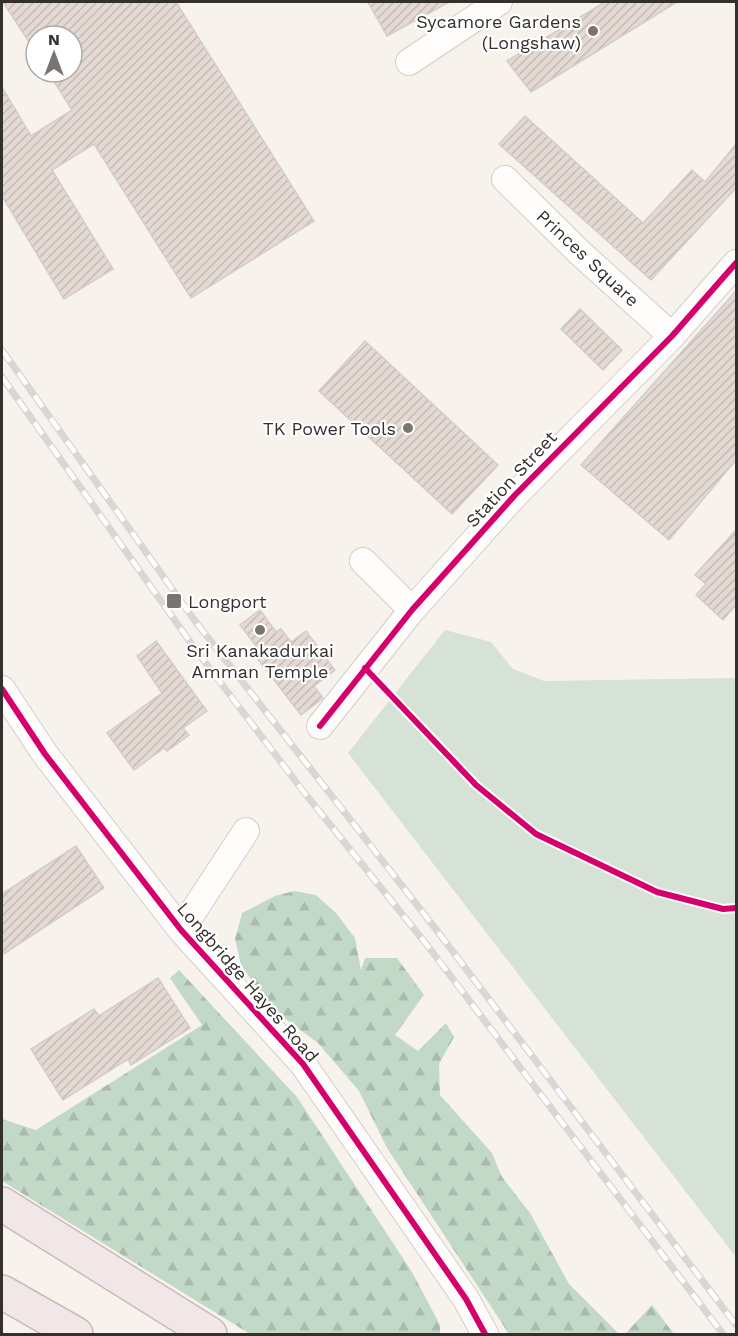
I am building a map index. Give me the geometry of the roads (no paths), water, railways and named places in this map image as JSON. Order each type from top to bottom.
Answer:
[{"type":"highway","points":[[2,1204],[210,1335]]},
{"type":"highway","points":[[2,1292],[76,1335]]},
{"type":"street","points":[[409,62],[500,2]]},
{"type":"street","name":"Princes Square","points":[[505,179],[579,252],[672,336]]},
{"type":"street","name":"Station Street","points":[[320,726],[412,610],[515,495],[672,336],[736,263]]},
{"type":"street","points":[[363,561],[412,610]]},
{"type":"street","name":"Longbridge Hayes Road","points":[[2,689],[45,754],[181,930],[303,1064],[466,1299],[485,1335]]},
{"type":"street","points":[[181,930],[246,831]]},
{"type":"street","name":"Longbridge Hayes Road","points":[[466,1299],[472,1326],[471,1335]]},
{"type":"railway","points":[[2,350],[195,621],[435,928],[736,1325]]},
{"type":"railway","points":[[2,377],[198,653],[303,791],[427,945],[723,1334]]},
{"type":"place","name":"Sycamore Gardens (Longshaw)","points":[[593,31]]},
{"type":"place","name":"TK Power Tools","points":[[408,428]]},
{"type":"place","name":"Longport","points":[[174,601]]},
{"type":"place","name":"Sri Kanakadurkai Amman Temple","points":[[260,630]]}]
